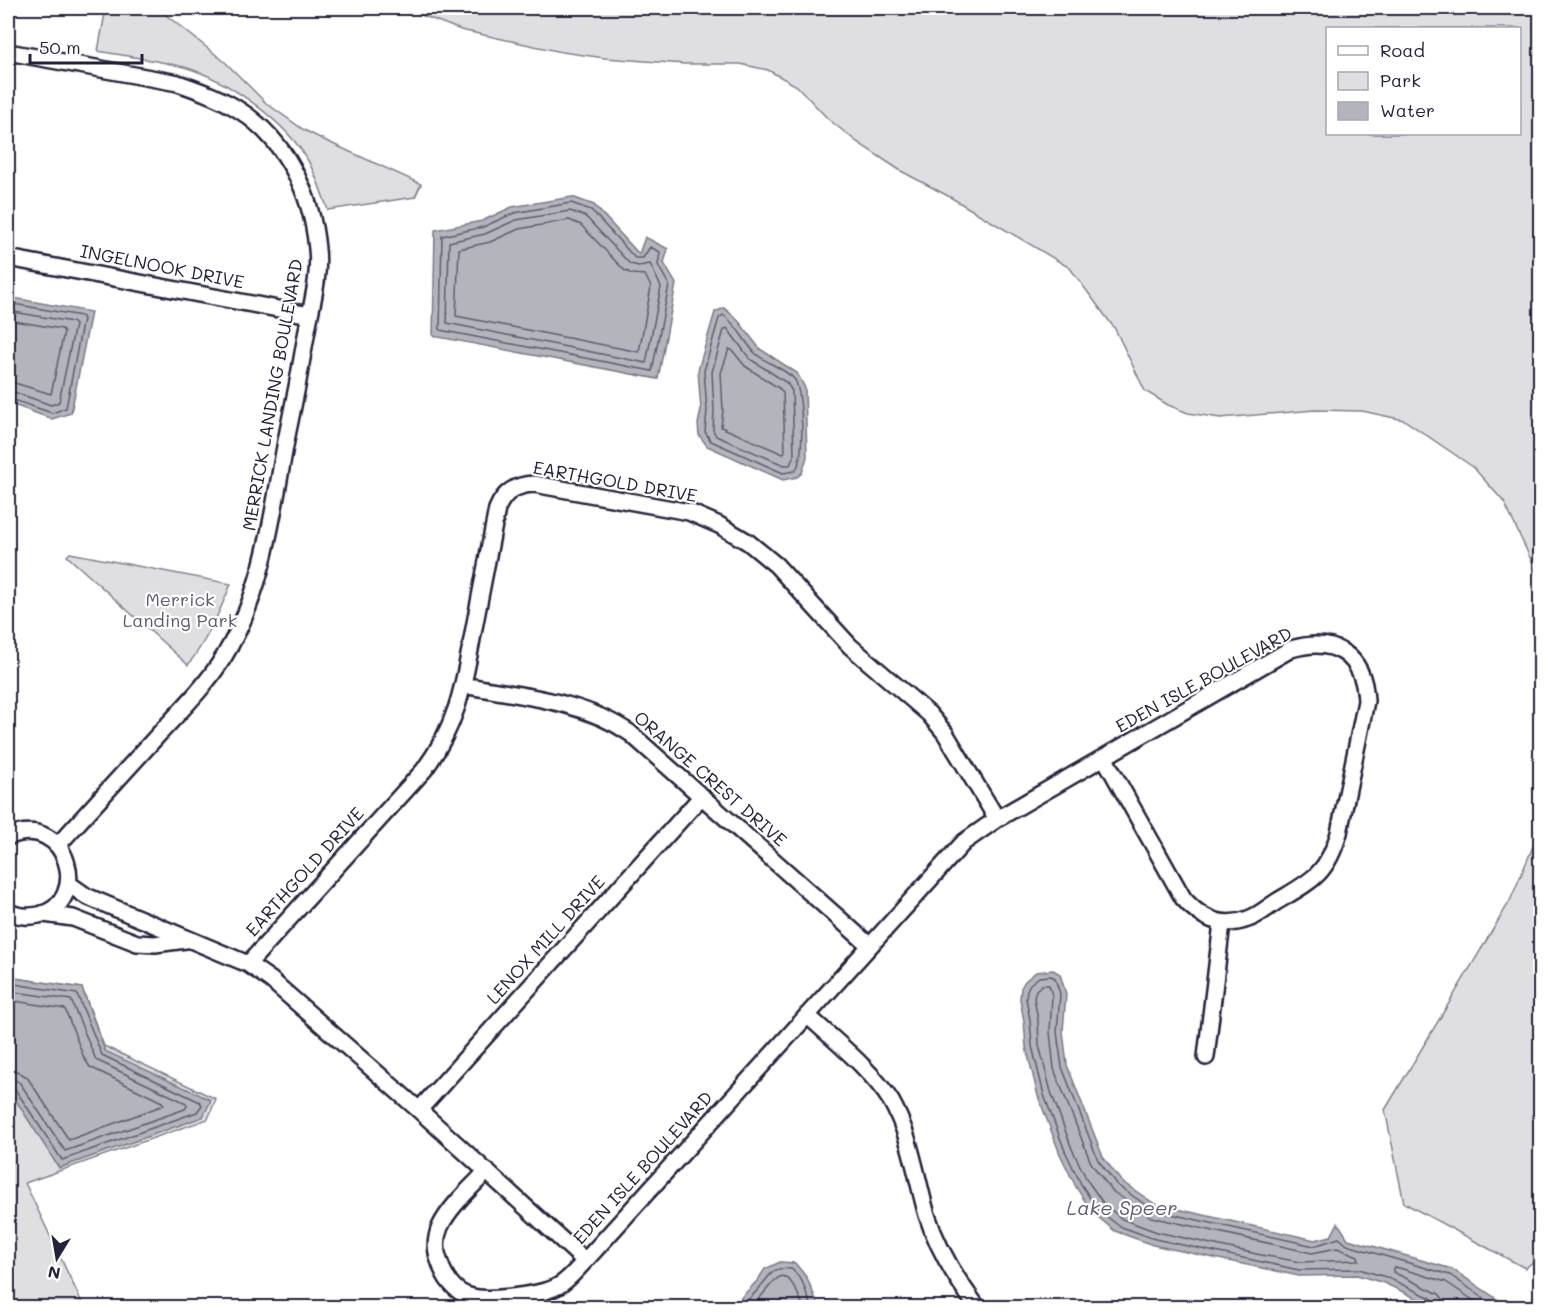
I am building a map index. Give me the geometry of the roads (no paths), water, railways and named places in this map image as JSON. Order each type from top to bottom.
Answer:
[{"type":"street","name":"MERRICK LANDING BOULEVARD","points":[[8,52],[178,83],[203,91],[237,108],[259,125],[280,147],[293,167],[302,185],[310,211],[317,249],[316,279],[310,315],[266,549],[251,601],[230,646],[209,679],[58,845]]},
{"type":"street","name":"INGELNOOK DRIVE","points":[[8,258],[310,315]]},
{"type":"street","name":"EARTHGOLD DRIVE","points":[[248,964],[424,770],[440,748],[449,730],[463,685],[497,509],[509,490],[522,484],[534,484],[689,512],[720,525],[738,536],[776,565],[850,646],[929,714],[945,733],[998,819]]},
{"type":"street","name":"EDEN ISLE BOULEVARD","points":[[69,884],[86,896],[248,964],[271,980],[419,1110],[585,1261],[964,842],[998,819],[1291,650],[1308,644],[1336,648],[1349,656],[1359,668],[1365,686],[1366,701],[1334,853],[1313,880],[1248,919],[1222,923]]},
{"type":"street","name":"ORANGE CREST DRIVE","points":[[463,685],[573,706],[614,722],[630,732],[869,945]]},
{"type":"street","points":[[1105,759],[1183,898],[1194,911],[1208,920],[1222,923],[1206,1057]]},
{"type":"street","name":"LENOX MILL DRIVE","points":[[419,1110],[702,796]]},
{"type":"street","points":[[8,837],[17,833],[32,832],[58,845],[66,857],[70,870],[69,884],[60,902],[44,914]]},
{"type":"street","name":"EDEN ISLE BOULEVARD","points":[[8,911],[28,917],[44,914],[73,918],[137,943],[155,944],[189,940]]},
{"type":"street","points":[[807,1016],[875,1080],[891,1102],[905,1130],[928,1217],[941,1250],[957,1280],[978,1308]]},
{"type":"street","points":[[487,1171],[453,1210],[436,1239],[436,1254],[443,1272],[454,1287],[466,1296],[480,1299],[539,1293],[560,1286],[585,1261]]},
{"type":"water","points":[[572,197],[594,205],[639,254],[645,237],[668,249],[664,263],[676,284],[658,379],[433,336],[435,230],[482,221],[512,207]]},
{"type":"water","points":[[8,297],[91,312],[71,413],[52,419],[8,403]]},
{"type":"water","points":[[724,308],[737,319],[760,349],[797,373],[805,388],[807,457],[802,473],[797,477],[783,480],[707,446],[699,435],[698,424],[701,410],[698,370],[715,312]]},
{"type":"water","name":"Lake Speer","points":[[1053,970],[1060,974],[1066,994],[1063,1031],[1067,1065],[1103,1157],[1121,1181],[1155,1204],[1315,1240],[1331,1236],[1338,1223],[1348,1239],[1452,1269],[1509,1307],[1435,1307],[1384,1283],[1357,1275],[1299,1276],[1153,1245],[1115,1231],[1092,1212],[1076,1187],[1060,1154],[1038,1096],[1026,1047],[1020,999],[1021,988],[1025,981],[1036,972]]},
{"type":"water","points":[[8,977],[82,988],[105,1051],[211,1100],[203,1117],[59,1168],[8,1088]]},
{"type":"water","points":[[780,1262],[795,1263],[807,1278],[819,1307],[732,1307],[757,1281],[765,1269]]},
{"type":"park label","name":"Merrick Landing Park","points":[[180,610]]}]
